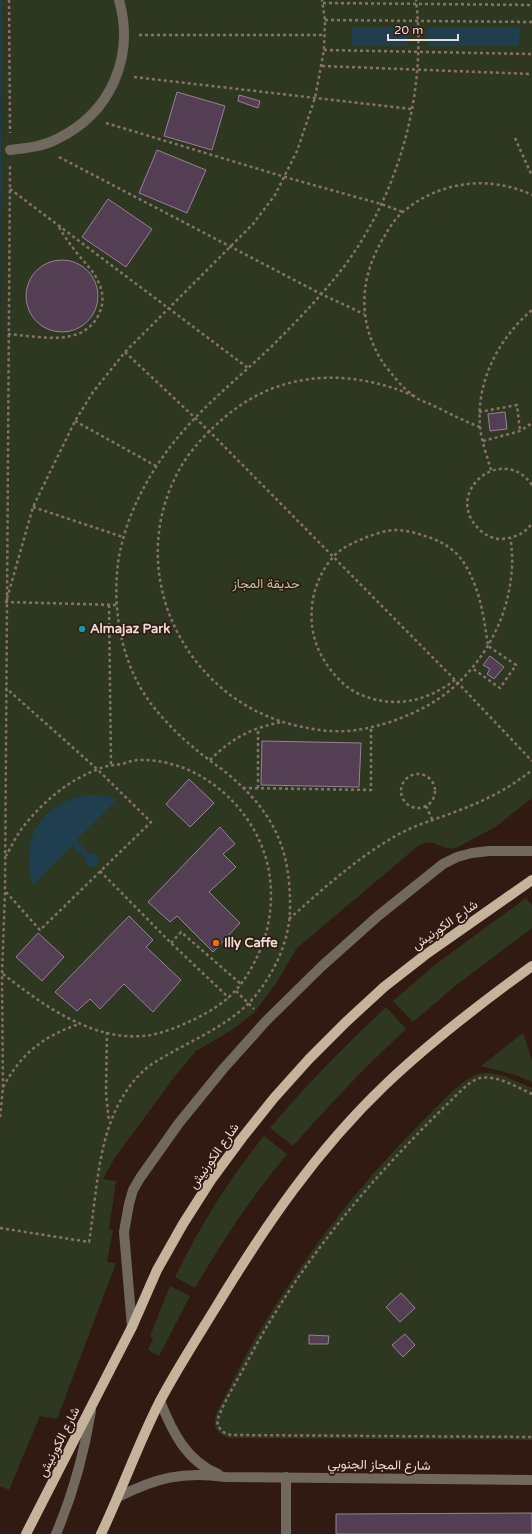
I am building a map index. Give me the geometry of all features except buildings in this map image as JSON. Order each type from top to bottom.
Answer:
[{"type":"main road","name":"شارع الكورنيش","points":[[26,1534],[132,1327],[158,1270],[187,1218],[211,1180],[242,1138],[289,1081],[346,1022],[384,987],[425,955],[532,880]]},
{"type":"main road","points":[[101,1534],[160,1401],[250,1250],[280,1206],[313,1164],[353,1118],[385,1085],[424,1049],[465,1015],[532,966]]},
{"type":"street","points":[[10,150],[38,146],[57,140],[74,130],[89,118],[104,100],[117,74],[123,55],[123,14],[119,0]]},
{"type":"street","points":[[132,1327],[124,1232],[133,1190],[179,1123],[223,1070],[266,1020],[322,966],[378,916],[443,864],[457,856],[472,852],[532,851]]},
{"type":"street","name":"شارع المجاز الجنوبي","points":[[160,1401],[169,1423],[184,1447],[193,1458],[203,1466],[225,1477]]},
{"type":"street","points":[[56,1534],[73,1491],[91,1409]]},
{"type":"street","name":"شارع المجاز الجنوبي","points":[[118,1497],[157,1480],[174,1476],[208,1474],[225,1477],[532,1480]]},
{"type":"street","points":[[286,1477],[286,1534]]},
{"type":"path","points":[[0,1117],[3,1088],[2,974],[6,857],[6,602],[10,189],[9,0]]},
{"type":"path","points":[[0,1228],[89,1242],[100,1162],[110,1124],[125,1093],[141,1073],[158,1060],[225,1023],[248,1004],[258,993],[275,965],[284,944],[289,919],[290,892],[288,870],[284,851],[270,820],[259,806],[243,788],[194,748],[170,725],[151,704],[140,685],[124,648],[116,605],[118,564],[123,537],[137,502],[156,466],[195,418],[275,343],[322,294],[359,244],[381,204],[405,143],[411,109],[418,52],[418,20],[416,0]]},
{"type":"path","points":[[6,602],[34,507],[75,421],[96,387],[125,352],[231,247],[264,212],[285,177],[300,144],[315,98],[322,66],[325,35],[323,2],[532,5]]},
{"type":"path","points":[[325,20],[532,22]]},
{"type":"path","points":[[124,36],[325,35]]},
{"type":"path","points":[[324,50],[532,54]]},
{"type":"path","points":[[322,66],[532,74]]},
{"type":"path","points":[[117,74],[411,109]]},
{"type":"path","points":[[89,118],[285,177],[381,204],[403,212]]},
{"type":"path","points":[[515,138],[532,176]]},
{"type":"path","points":[[38,146],[322,294],[364,314]]},
{"type":"path","points":[[414,396],[389,371],[379,356],[364,314],[365,287],[368,268],[376,249],[384,236],[403,212],[419,200],[435,191],[458,185],[481,183],[501,185],[522,190],[532,195]]},
{"type":"path","points":[[10,189],[248,368]]},
{"type":"path","points":[[8,334],[54,338],[74,335],[85,330],[95,322],[100,313],[103,304],[103,293],[98,281],[92,270],[68,242],[58,225]]},
{"type":"path","points":[[491,470],[480,427],[479,412],[482,391],[493,357],[513,328],[532,310]]},
{"type":"path","points":[[125,352],[209,431],[458,683],[532,761]]},
{"type":"path","points":[[480,427],[464,421],[395,388],[372,381],[352,378],[326,377],[301,380],[273,387],[253,397],[233,410],[209,431],[196,445],[175,476],[162,511],[158,545],[158,562],[161,587],[168,612],[177,634],[192,657],[223,690],[265,716],[282,722],[335,732],[359,730],[371,728],[408,716],[427,706],[445,695],[472,668],[488,646],[504,612],[510,588],[512,565],[511,538]]},
{"type":"path","points":[[479,412],[517,405],[520,431]]},
{"type":"path","points":[[75,421],[156,466]]},
{"type":"path","points":[[483,441],[520,431],[532,423]]},
{"type":"path","points":[[532,485],[528,479],[517,471],[504,468],[491,470],[478,478],[469,491],[467,506],[471,521],[481,533],[495,539],[511,538],[521,534],[531,527],[532,523]]},
{"type":"path","points":[[34,507],[123,537]]},
{"type":"path","points":[[455,680],[441,690],[421,698],[407,702],[393,703],[369,698],[351,690],[335,676],[324,660],[316,644],[311,624],[311,604],[318,584],[334,557],[348,546],[360,540],[376,534],[395,530],[414,532],[433,538],[449,548],[463,561],[472,577],[479,595],[488,646],[516,665],[500,688],[472,668]]},
{"type":"path","points":[[6,602],[116,605]]},
{"type":"path","points":[[109,605],[111,766]]},
{"type":"path","points":[[5,892],[40,930],[151,822],[96,769],[6,688]]},
{"type":"path","points":[[210,760],[235,738],[258,728],[282,722]]},
{"type":"path","points":[[258,728],[258,788]]},
{"type":"path","points":[[243,788],[371,790],[371,728]]},
{"type":"path","points":[[2,974],[56,1013],[79,1024],[131,1037],[152,1035],[172,1029],[198,1018],[229,998],[242,985],[257,958],[265,939],[270,919],[271,892],[269,871],[261,843],[246,817],[230,799],[212,783],[181,767],[159,761],[138,760],[96,769],[61,790],[45,803],[22,828],[6,857]]},
{"type":"path","points":[[289,919],[368,854],[400,833],[432,819],[485,800],[506,789],[532,770]]},
{"type":"path","points":[[414,774],[428,776],[433,781],[436,788],[435,796],[432,802],[426,806],[419,808],[412,806],[406,803],[402,796],[401,789],[403,783],[408,777],[414,774]]},
{"type":"path","points":[[426,806],[432,819]]},
{"type":"path","points":[[100,871],[171,943],[229,998]]},
{"type":"path","points":[[171,943],[181,932],[242,985]]},
{"type":"path","points":[[236,991],[266,1020]]},
{"type":"path","points":[[3,1088],[12,1072],[25,1055],[41,1042],[60,1031],[79,1024]]},
{"type":"path","points":[[107,1032],[106,1093],[110,1124]]},
{"type":"path","points":[[532,1094],[489,1077],[479,1078],[466,1086],[402,1148],[348,1210],[321,1245],[259,1340],[217,1421],[218,1427],[222,1431],[231,1435],[532,1437]]},
{"type":"green space","name":"حديقة المجاز","points":[[2,0],[532,0],[532,798],[497,826],[456,848],[450,849],[428,842],[418,846],[297,948],[277,982],[254,1013],[232,1030],[196,1051],[175,1076],[114,1159],[103,1179],[116,1181],[109,1229],[113,1230],[107,1262],[116,1263],[57,1419],[40,1416],[9,1490],[0,1486],[0,370]]},
{"type":"green space","points":[[526,898],[532,906],[532,928],[455,986],[413,1022],[393,1001],[436,964]]},
{"type":"green space","points":[[386,1007],[406,1029],[348,1086],[293,1146],[270,1128],[326,1066]]},
{"type":"green space","points":[[523,1033],[532,1060],[532,1082],[516,1075],[481,1066]]},
{"type":"green space","points":[[490,1073],[504,1076],[532,1088],[532,1440],[229,1438],[221,1434],[215,1425],[217,1412],[256,1337],[312,1251],[376,1171],[399,1145],[448,1096],[475,1075]]},
{"type":"green space","points":[[264,1136],[287,1154],[238,1220],[195,1288],[175,1277],[215,1204],[238,1169]]},
{"type":"green space","points":[[170,1286],[190,1296],[159,1356],[148,1350],[153,1338],[150,1336]]},
{"type":"water","points":[[0,0],[2,0],[0,370]]},
{"type":"water","points":[[352,27],[407,27],[407,46],[352,46]]},
{"type":"water","points":[[428,27],[519,27],[519,46],[428,46]]},
{"type":"water","points":[[87,795],[102,795],[117,799],[76,840],[89,854],[96,854],[99,862],[94,867],[88,866],[85,858],[72,845],[33,885],[29,868],[29,853],[37,826],[46,815],[57,806]]},
{"type":"place","name":"Almajaz Park","points":[[82,629]]},
{"type":"place","name":"Illy Caffe","points":[[216,943]]}]
